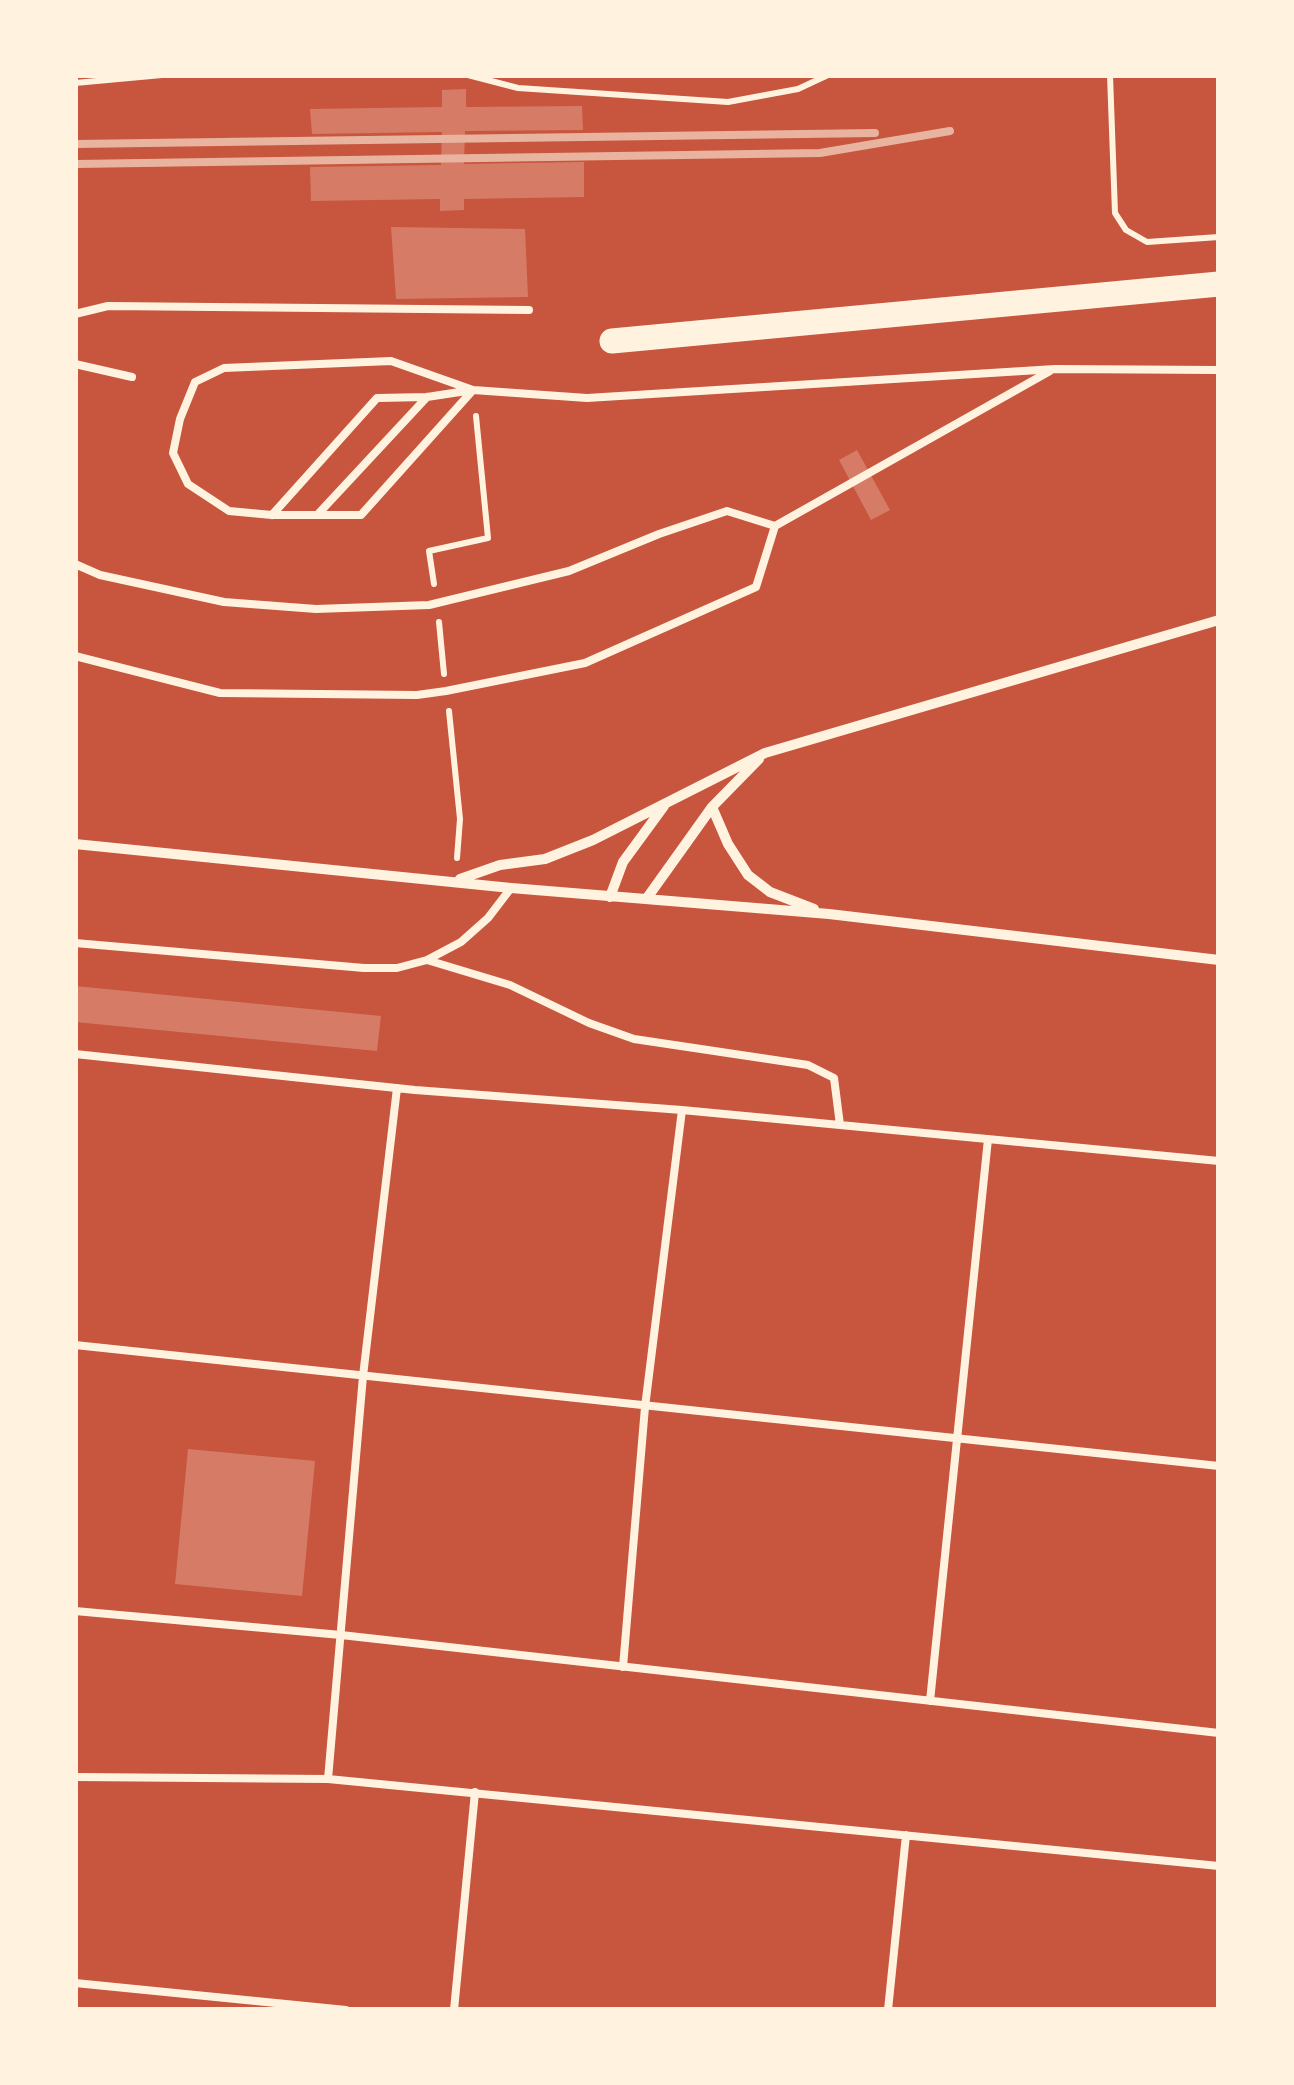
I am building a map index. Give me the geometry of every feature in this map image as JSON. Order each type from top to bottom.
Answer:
[{"type":"highway","points":[[612,341],[1219,284]]},
{"type":"street","points":[[454,882],[500,865],[546,858],[593,840],[766,753],[1219,620]]},
{"type":"street","points":[[647,898],[712,807],[766,753]]},
{"type":"street","points":[[610,897],[624,862],[668,801]]},
{"type":"street","points":[[712,807],[728,844],[748,875],[770,892],[829,914]]},
{"type":"street","points":[[75,844],[511,888],[829,914],[1219,960]]},
{"type":"lane","points":[[75,314],[108,306],[529,310]]},
{"type":"lane","points":[[392,361],[473,390],[361,515],[229,511],[188,484],[173,453],[180,419],[196,382],[224,368],[392,361]]},
{"type":"lane","points":[[75,364],[132,377]]},
{"type":"lane","points":[[272,515],[377,398],[427,397],[473,390],[587,398],[1055,369],[1219,370]]},
{"type":"lane","points":[[75,656],[220,693],[417,694],[586,663],[756,586],[776,526],[1055,369]]},
{"type":"lane","points":[[319,513],[427,397]]},
{"type":"lane","points":[[75,564],[100,575],[224,602],[316,609],[429,605],[569,571],[727,511],[776,526]]},
{"type":"lane","points":[[75,943],[398,968],[427,960],[461,942],[488,918],[511,888]]},
{"type":"lane","points":[[427,960],[510,986],[634,1039],[808,1064],[834,1078],[840,1126]]},
{"type":"lane","points":[[75,1054],[397,1088],[682,1110],[1219,1161]]},
{"type":"lane","points":[[328,1779],[363,1376],[397,1088]]},
{"type":"lane","points":[[623,1667],[645,1406],[682,1110]]},
{"type":"lane","points":[[930,1702],[988,1139]]},
{"type":"lane","points":[[75,1345],[1219,1466]]},
{"type":"lane","points":[[75,1611],[341,1635],[1219,1733]]},
{"type":"lane","points":[[75,1778],[328,1779],[1219,1866]]},
{"type":"lane","points":[[454,2010],[475,1792]]},
{"type":"lane","points":[[888,2010],[906,1835]]},
{"type":"lane","points":[[75,1982],[346,2010]]},
{"type":"path","points":[[75,83],[162,75]]},
{"type":"path","points":[[468,75],[518,88],[728,102],[798,90],[828,75]]},
{"type":"path","points":[[1110,75],[1115,213],[1126,230],[1147,242],[1219,237]]},
{"type":"path","points":[[435,589],[429,551],[488,538],[473,390]]},
{"type":"path","points":[[439,617],[444,666]]},
{"type":"path","points":[[448,709],[460,836]]},
{"type":"building","points":[[466,89],[466,107],[582,106],[583,130],[465,131],[464,164],[584,162],[584,197],[464,199],[464,210],[440,211],[440,199],[311,201],[310,167],[441,165],[442,132],[312,134],[310,109],[442,107],[442,90]]},
{"type":"building","points":[[391,227],[525,229],[528,297],[396,299]]},
{"type":"building","points":[[857,450],[890,510],[871,520],[839,460]]},
{"type":"building","points":[[75,986],[381,1016],[377,1051],[75,1022]]},
{"type":"building","points":[[188,1449],[315,1461],[302,1596],[175,1584]]},
{"type":"railway","points":[[75,164],[820,153],[950,131]]},
{"type":"railway","points":[[75,144],[875,133]]}]
